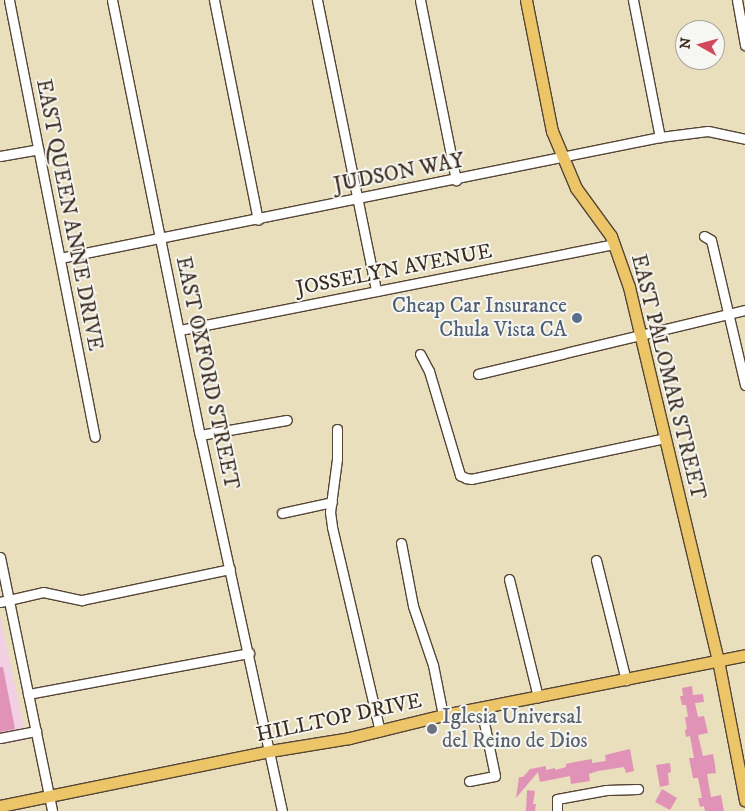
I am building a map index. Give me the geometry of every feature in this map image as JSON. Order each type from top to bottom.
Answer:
[{"type":"main road","name":"EAST PALOMAR STREET","points":[[526,0],[552,131],[576,188],[602,220],[614,244],[629,287],[718,660],[745,800]]},
{"type":"main road","name":"HILLTOP DRIVE","points":[[0,806],[380,731],[443,716],[626,680],[745,654]]},
{"type":"street","name":"EAST QUEEN ANNE DRIVE","points":[[9,0],[95,437]]},
{"type":"street","name":"EAST OXFORD STREET","points":[[112,0],[200,435],[282,811]]},
{"type":"street","points":[[214,0],[258,220]]},
{"type":"street","points":[[317,0],[376,292]]},
{"type":"street","points":[[420,0],[456,180]]},
{"type":"street","points":[[633,0],[660,137]]},
{"type":"street","points":[[737,0],[745,45]]},
{"type":"street","name":"JUDSON WAY","points":[[60,258],[358,200],[660,137],[708,131],[745,139]]},
{"type":"street","points":[[0,156],[38,149]]},
{"type":"street","points":[[704,236],[711,240],[745,385]]},
{"type":"street","name":"JOSSELYN AVENUE","points":[[180,330],[614,244]]},
{"type":"street","points":[[478,374],[745,310]]},
{"type":"street","points":[[420,354],[429,371],[460,475],[466,478],[471,479],[665,438]]},
{"type":"street","points":[[200,435],[287,420]]},
{"type":"street","points":[[337,429],[337,459],[332,502],[332,527],[380,731]]},
{"type":"street","points":[[282,513],[332,502]]},
{"type":"street","points":[[401,543],[413,606],[432,665],[443,716]]},
{"type":"street","points":[[0,557],[4,602],[28,694],[52,811]]},
{"type":"street","points":[[596,560],[626,680]]},
{"type":"street","points":[[4,602],[43,592],[82,600],[230,569]]},
{"type":"street","points":[[509,579],[538,697]]},
{"type":"street","points":[[28,694],[249,653]]},
{"type":"street","points":[[469,781],[495,776],[481,708]]},
{"type":"street","points":[[0,738],[36,731]]},
{"type":"street","points":[[557,811],[557,799],[606,790],[638,789]]},
{"type":"shaded area","points":[[0,616],[27,740],[0,745]]},
{"type":"building","points":[[0,667],[3,667],[15,729],[0,732]]},
{"type":"building","points":[[692,686],[693,695],[703,694],[704,702],[695,703],[698,717],[704,716],[708,733],[698,735],[703,756],[713,754],[715,765],[716,773],[707,774],[711,797],[721,795],[724,811],[705,811],[704,806],[700,807],[698,798],[702,798],[698,778],[693,778],[689,758],[694,758],[690,736],[686,737],[685,730],[687,729],[685,717],[688,717],[686,705],[682,705],[680,696],[683,696],[682,688]]},
{"type":"building","points":[[630,749],[634,771],[626,773],[624,767],[598,771],[589,774],[590,781],[571,784],[570,776],[540,782],[538,772],[516,798],[519,777],[523,777],[530,769],[546,766],[546,770],[555,768],[555,770],[566,767],[566,764],[592,759],[592,763],[606,761],[605,755]]},
{"type":"building","points":[[670,763],[671,772],[668,773],[669,785],[660,787],[656,765]]},
{"type":"building","points":[[662,789],[677,798],[670,810],[655,802]]},
{"type":"building","points":[[527,790],[535,791],[533,804],[536,804],[535,811],[526,811]]},
{"type":"place","name":"Cheap Car Insurance Chula Vista CA","points":[[577,318]]},
{"type":"place","name":"Iglesia Universal del Reino de Dios","points":[[432,729]]}]
